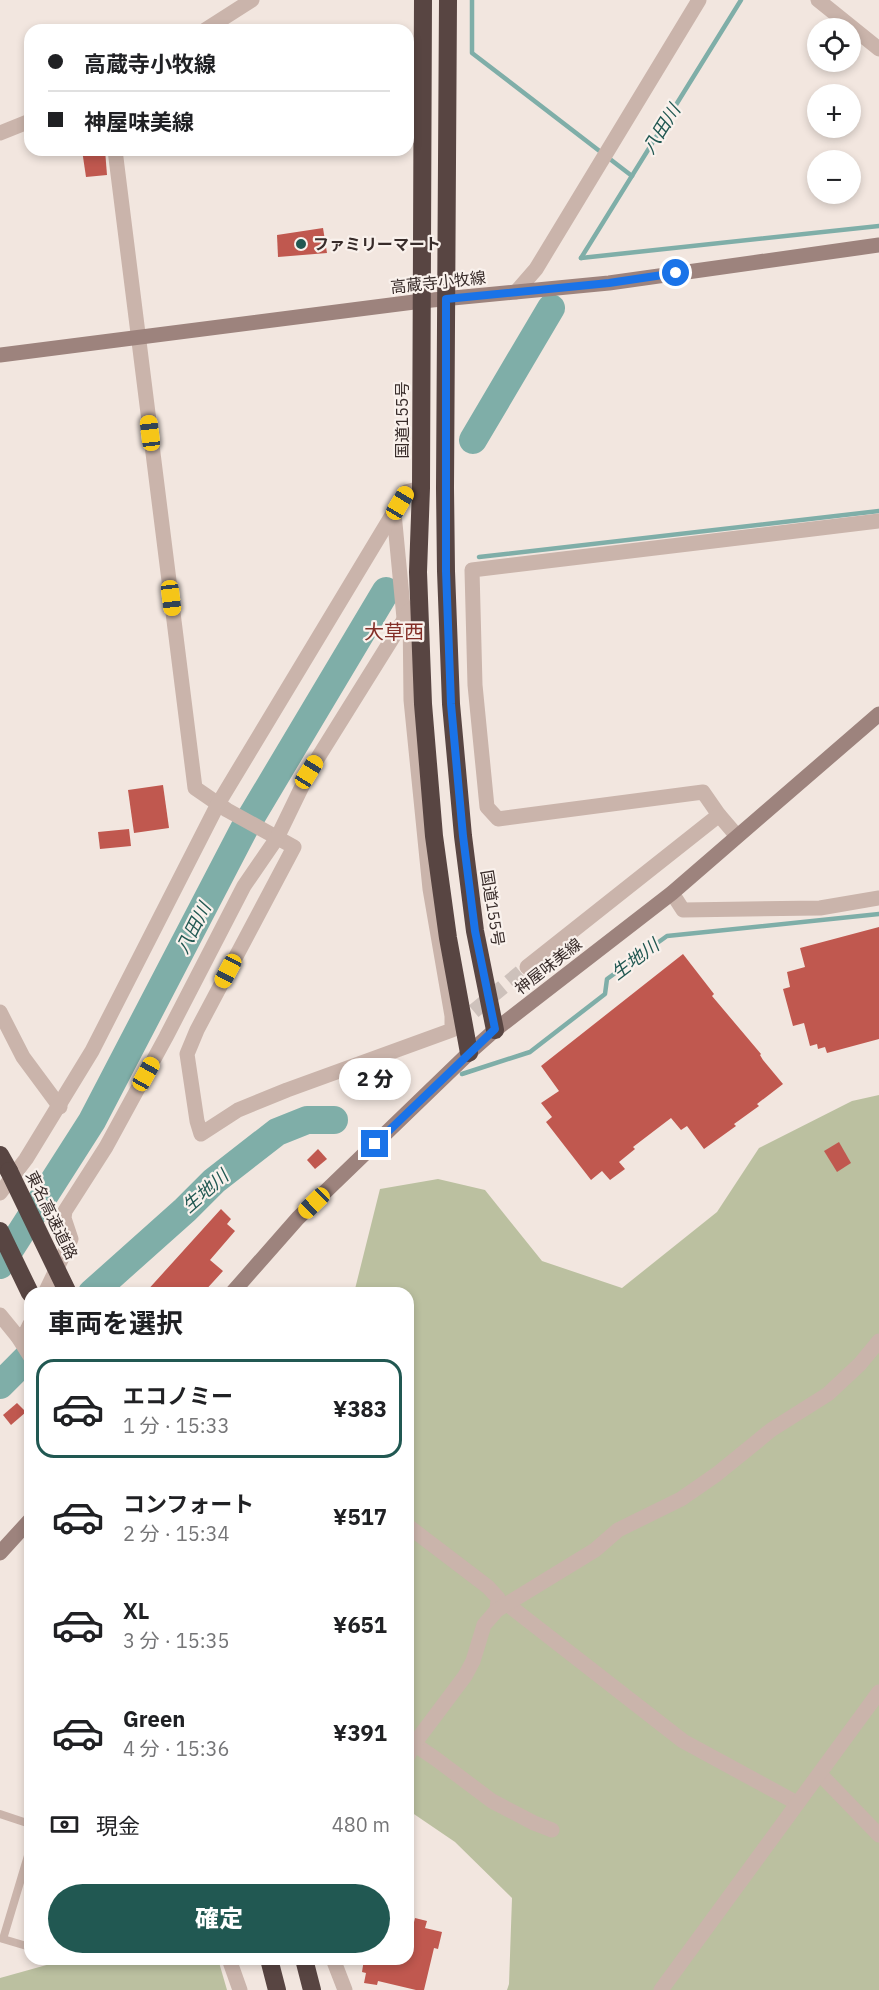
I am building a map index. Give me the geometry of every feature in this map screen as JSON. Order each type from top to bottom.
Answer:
[{"type":"highway","name":"国道155号","points":[[423,0],[421,488],[418,572],[411,610],[423,704],[434,837],[448,938],[469,1053]]},
{"type":"highway","name":"国道155号","points":[[448,0],[446,559],[451,704],[463,836],[475,931],[495,1029]]},
{"type":"highway","name":"東名高速道路","points":[[0,1155],[65,1287]]},
{"type":"highway","points":[[0,1231],[27,1287]]},
{"type":"highway","points":[[271,1965],[277,1990]]},
{"type":"highway","points":[[306,1965],[312,1990]]},
{"type":"main road","name":"高蔵寺小牧線","points":[[0,355],[446,299],[609,283],[879,245]]},
{"type":"main road","name":"神屋味美線","points":[[237,1287],[298,1218],[495,1029],[672,893],[879,714]]},
{"type":"main road","points":[[0,1553],[24,1527]]},
{"type":"street","points":[[214,24],[252,0]]},
{"type":"street","points":[[516,292],[536,268],[699,0]]},
{"type":"street","points":[[818,0],[879,49]]},
{"type":"street","points":[[0,133],[24,123]]},
{"type":"street","points":[[116,156],[195,788],[222,807],[294,847],[197,1030],[187,1054],[201,1134],[238,1110],[452,1030],[452,1016],[430,890],[411,700],[411,610],[394,513]]},
{"type":"street","points":[[0,1192],[26,1159],[60,1107],[222,807],[406,492],[421,488]]},
{"type":"street","points":[[737,836],[703,792],[498,819],[487,807],[475,685],[472,570],[879,521]]},
{"type":"street","points":[[48,1287],[71,1239],[64,1218],[65,1211],[106,1148],[244,886],[309,772],[411,610]]},
{"type":"street","points":[[527,967],[719,815]]},
{"type":"street","points":[[672,893],[683,910],[820,908],[879,898]]},
{"type":"street","points":[[0,1012],[23,1057],[60,1107]]},
{"type":"street","points":[[0,1315],[24,1346]]},
{"type":"street","points":[[18,1337],[24,1333]]},
{"type":"street","points":[[414,1743],[465,1676],[473,1661],[484,1625],[502,1607],[596,1550],[618,1530],[681,1499],[717,1474],[771,1430],[828,1394],[860,1364],[879,1341]]},
{"type":"street","points":[[414,1531],[488,1587],[498,1598],[502,1607],[683,1741],[797,1803]]},
{"type":"street","points":[[661,1990],[879,1692]]},
{"type":"street","points":[[414,1751],[492,1801],[552,1830]]},
{"type":"street","points":[[820,1774],[879,1835]]},
{"type":"street","points":[[231,1965],[240,1990]]},
{"type":"street","points":[[335,1965],[345,1990]]},
{"type":"lane","points":[[0,1814],[24,1822]]},
{"type":"lane","points":[[24,1869],[3,1939],[24,1945]]},
{"type":"green space","points":[[879,1095],[879,1990],[507,1990],[512,1898],[455,1842],[414,1814],[414,1287],[356,1287],[380,1189],[438,1179],[485,1190],[542,1261],[622,1288],[717,1212],[759,1148],[852,1101]]},
{"type":"green space","points":[[47,1965],[220,1965],[227,1990],[0,1990],[0,1978]]},
{"type":"building","points":[[83,156],[105,156],[107,175],[86,177]]},
{"type":"building","name":"ファミリーマート","points":[[323,228],[327,253],[278,257],[277,235]]},
{"type":"building","points":[[163,785],[169,828],[134,833],[128,790]]},
{"type":"building","points":[[129,829],[131,846],[100,849],[98,832]]},
{"type":"building","points":[[879,927],[879,1039],[827,1053],[825,1047],[818,1049],[817,1044],[810,1046],[804,1023],[793,1026],[783,989],[790,987],[787,972],[805,967],[800,948]]},
{"type":"building","points":[[683,954],[714,994],[712,996],[783,1084],[757,1104],[759,1106],[734,1124],[736,1126],[704,1149],[687,1126],[681,1130],[671,1118],[633,1147],[635,1149],[619,1162],[625,1169],[610,1180],[602,1171],[591,1180],[546,1122],[552,1117],[541,1103],[559,1091],[541,1066]]},
{"type":"building","points":[[839,1142],[851,1163],[837,1172],[824,1151]]},
{"type":"building","points":[[318,1149],[327,1159],[315,1169],[307,1160]]},
{"type":"building","points":[[221,1209],[231,1219],[227,1224],[235,1231],[210,1260],[223,1271],[208,1287],[150,1287]]},
{"type":"building","points":[[17,1403],[24,1410],[24,1414],[11,1425],[3,1415]]},
{"type":"building","points":[[415,1918],[427,1921],[425,1928],[442,1932],[438,1949],[434,1948],[424,1990],[378,1981],[377,1985],[364,1983],[366,1973],[362,1972],[363,1965],[414,1965]]},
{"type":"waterway","points":[[472,0],[472,53],[632,176]]},
{"type":"waterway","name":"八田川","points":[[581,258],[741,0]]},
{"type":"waterway","points":[[581,258],[879,226]]},
{"type":"waterway","name":"八田川","points":[[473,440],[551,308]]},
{"type":"waterway","points":[[479,557],[879,511]]},
{"type":"waterway","name":"八田川","points":[[0,1265],[92,1121],[244,829],[386,591]]},
{"type":"waterway","name":"生地川","points":[[462,1074],[530,1052],[605,994],[607,979],[667,936],[879,914]]},
{"type":"waterway","name":"生地川","points":[[99,1287],[214,1181],[277,1132],[307,1120],[334,1120]]},
{"type":"waterway","name":"生地川","points":[[0,1385],[24,1361]]},
{"type":"tunnel","points":[[456,1026],[527,967]]},
{"type":"place","name":"ファミリーマート","points":[[301,244]]},
{"type":"district","name":"大草西","points":[[394,631]]},
{"type":"route","points":[[375,1144],[495,1029],[475,931],[463,836],[451,704],[446,571],[446,299],[609,283],[676,273]]}]
